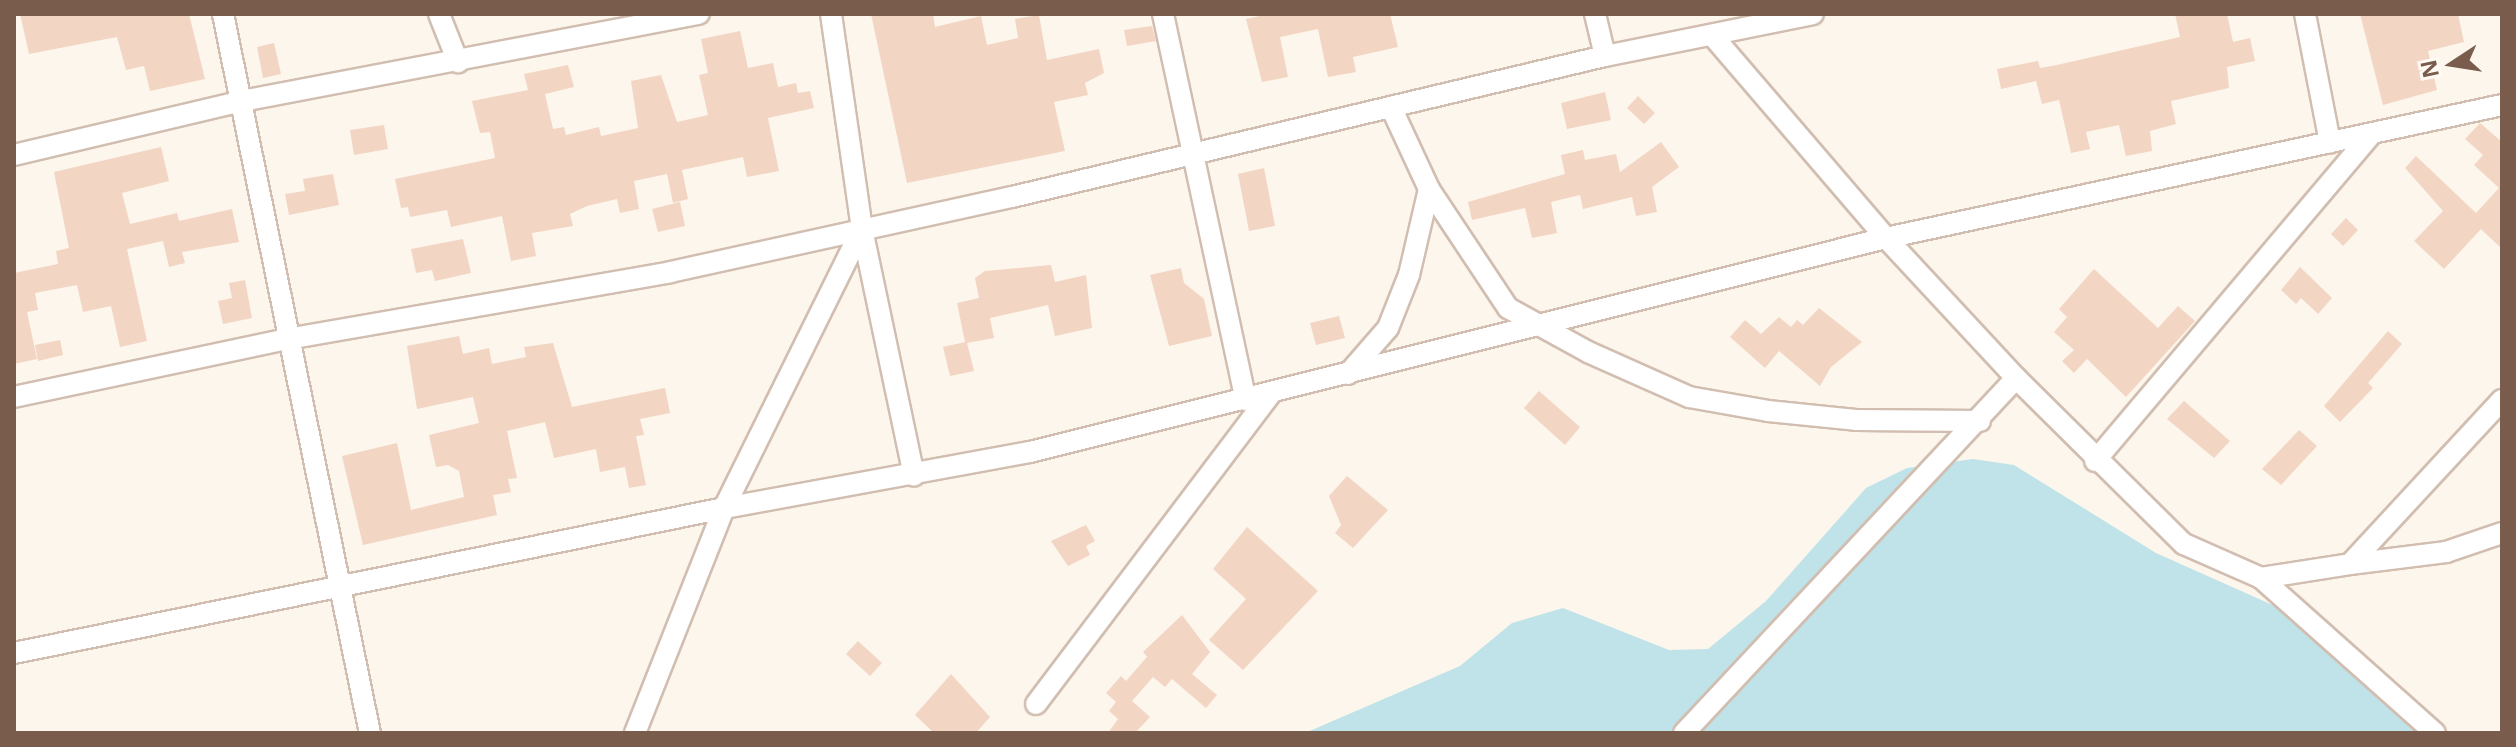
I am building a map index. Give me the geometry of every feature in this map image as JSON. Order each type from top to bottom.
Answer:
[{"type":"street","points":[[223,14],[370,733]]},
{"type":"street","points":[[439,14],[458,62]]},
{"type":"street","points":[[14,155],[242,101],[699,14]]},
{"type":"street","points":[[831,14],[862,229],[914,476]]},
{"type":"street","points":[[1163,14],[1246,400]]},
{"type":"street","points":[[1595,14],[1605,56]]},
{"type":"street","points":[[14,397],[288,339],[670,272],[1193,154],[1605,56],[1813,14]]},
{"type":"street","points":[[2305,14],[2330,143]]},
{"type":"street","points":[[1712,35],[1886,238],[2095,461],[2184,544],[2261,578],[2435,733]]},
{"type":"street","points":[[14,653],[724,508],[914,476],[1246,400],[1886,238],[2502,105]]},
{"type":"street","points":[[1391,107],[1429,189],[1508,308],[1539,325],[1689,397],[1856,420],[1980,421]]},
{"type":"street","points":[[2095,461],[2371,134]]},
{"type":"street","points":[[1348,374],[1388,328],[1409,275],[1429,189]]},
{"type":"street","points":[[635,733],[724,508],[862,229]]},
{"type":"street","points":[[1684,733],[1980,421],[2016,378]]},
{"type":"street","points":[[1036,704],[1271,393]]},
{"type":"street","points":[[2350,564],[2502,400]]},
{"type":"street","points":[[2261,578],[2446,552],[2502,533]]},
{"type":"water","points":[[1973,459],[2014,465],[2156,553],[2286,611],[2423,733],[1305,733],[1460,666],[1512,623],[1563,608],[1669,650],[1708,649],[1766,601],[1866,488],[1907,468]]},
{"type":"building","points":[[20,14],[189,14],[205,79],[150,91],[144,66],[126,70],[117,37],[29,54]]},
{"type":"building","points":[[871,14],[933,14],[935,27],[981,16],[987,45],[1018,38],[1015,19],[1039,15],[1047,60],[1099,49],[1104,73],[1085,83],[1088,95],[1054,102],[1065,151],[907,183]]},
{"type":"building","points":[[1269,14],[1390,14],[1398,47],[1353,57],[1356,72],[1328,77],[1318,29],[1280,37],[1288,77],[1262,82],[1246,19]]},
{"type":"building","points":[[2175,14],[2227,14],[2233,42],[2250,38],[2255,61],[2227,67],[2229,88],[2171,101],[2176,124],[2150,131],[2152,151],[2126,156],[2119,125],[2086,132],[2090,149],[2071,153],[2059,100],[2042,104],[2036,81],[2001,89],[1997,69],[2038,61],[2040,68],[2180,37]]},
{"type":"building","points":[[2360,14],[2458,14],[2464,42],[2428,51],[2437,90],[2383,105]]},
{"type":"building","points":[[1152,26],[1156,41],[1127,46],[1124,30]]},
{"type":"building","points":[[740,31],[748,68],[773,63],[778,87],[796,83],[798,93],[810,91],[814,108],[768,118],[779,171],[747,177],[743,157],[682,170],[688,199],[673,203],[667,174],[634,181],[639,209],[620,213],[617,199],[587,206],[570,214],[573,226],[532,233],[536,256],[511,261],[502,216],[451,227],[447,210],[410,217],[408,207],[401,208],[395,179],[495,158],[490,132],[480,133],[472,101],[528,90],[524,74],[568,65],[574,87],[545,94],[553,129],[564,127],[566,135],[599,127],[601,136],[638,128],[631,81],[661,75],[677,122],[708,115],[699,75],[708,73],[701,39]]},
{"type":"building","points":[[274,43],[281,74],[263,78],[257,47]]},
{"type":"building","points":[[1605,92],[1611,120],[1567,129],[1561,103]]},
{"type":"building","points":[[1638,96],[1655,113],[1644,124],[1627,108]]},
{"type":"building","points":[[2480,123],[2502,142],[2502,249],[2481,229],[2444,269],[2414,241],[2443,211],[2405,168],[2416,156],[2476,213],[2499,188],[2474,165],[2483,155],[2465,139]]},
{"type":"building","points":[[384,125],[388,149],[354,155],[350,130]]},
{"type":"building","points":[[1661,142],[1679,167],[1652,187],[1657,212],[1636,216],[1632,197],[1583,209],[1580,195],[1551,202],[1557,233],[1532,238],[1525,208],[1472,220],[1468,202],[1565,174],[1561,155],[1583,150],[1585,160],[1616,154],[1620,172]]},
{"type":"building","points":[[161,147],[169,181],[122,193],[130,224],[177,213],[179,221],[232,209],[239,242],[182,252],[185,263],[169,267],[163,241],[127,249],[147,341],[120,347],[111,306],[83,312],[77,285],[35,293],[38,310],[27,312],[37,359],[14,364],[14,273],[58,264],[56,251],[69,248],[54,172]]},
{"type":"building","points":[[1264,168],[1275,226],[1249,231],[1238,174]]},
{"type":"building","points":[[333,174],[339,205],[289,215],[285,194],[305,191],[303,179]]},
{"type":"building","points":[[680,202],[685,226],[658,232],[652,209]]},
{"type":"building","points":[[2346,218],[2358,230],[2343,246],[2331,234]]},
{"type":"building","points":[[463,239],[471,273],[435,281],[432,270],[416,273],[411,249]]},
{"type":"building","points":[[1051,265],[1055,282],[1086,275],[1092,328],[1055,336],[1048,305],[990,318],[994,338],[967,343],[974,371],[950,376],[943,347],[965,342],[957,303],[979,298],[975,278],[985,271]]},
{"type":"building","points":[[2300,267],[2332,298],[2318,314],[2301,298],[2296,304],[2281,290]]},
{"type":"building","points":[[1181,268],[1184,283],[1204,299],[1212,336],[1169,346],[1150,275]]},
{"type":"building","points":[[2094,269],[2158,328],[2178,306],[2195,321],[2126,397],[2087,359],[2074,373],[2062,361],[2074,350],[2054,332],[2067,317],[2059,309]]},
{"type":"building","points":[[245,280],[252,318],[223,324],[218,301],[232,298],[229,283]]},
{"type":"building","points":[[1819,308],[1862,342],[1831,367],[1820,386],[1779,351],[1765,368],[1730,337],[1745,320],[1761,334],[1779,317],[1791,327],[1797,320],[1803,325]]},
{"type":"building","points":[[1339,316],[1345,338],[1316,345],[1310,323]]},
{"type":"building","points":[[2388,331],[2402,344],[2368,383],[2373,388],[2340,422],[2324,406]]},
{"type":"building","points":[[459,336],[463,354],[489,348],[492,364],[526,357],[524,347],[553,343],[572,407],[665,388],[670,413],[640,419],[644,435],[636,436],[646,485],[629,488],[625,467],[600,472],[596,449],[554,458],[545,422],[507,431],[517,478],[508,479],[511,492],[493,495],[497,515],[363,545],[342,456],[397,443],[411,510],[464,497],[459,471],[448,465],[436,467],[429,435],[479,423],[473,397],[417,409],[407,346]]},
{"type":"building","points":[[60,340],[63,355],[38,361],[35,345]]},
{"type":"building","points":[[1539,391],[1580,427],[1565,445],[1524,408]]},
{"type":"building","points":[[2184,401],[2230,441],[2214,458],[2167,419]]},
{"type":"building","points":[[2299,430],[2317,446],[2281,485],[2262,469]]},
{"type":"building","points":[[1347,476],[1388,510],[1353,548],[1335,533],[1341,525],[1329,496]]},
{"type":"building","points":[[1086,525],[1095,541],[1086,546],[1090,555],[1068,566],[1051,541]]},
{"type":"building","points":[[1247,527],[1318,591],[1243,670],[1209,640],[1246,599],[1213,569]]},
{"type":"building","points":[[1182,615],[1210,652],[1192,674],[1217,695],[1206,708],[1172,679],[1165,687],[1153,677],[1132,701],[1150,717],[1135,733],[1108,733],[1118,719],[1109,711],[1116,702],[1106,693],[1121,676],[1126,681],[1147,657],[1143,652]]},
{"type":"building","points":[[858,641],[882,663],[870,676],[846,654]]},
{"type":"building","points":[[951,674],[990,717],[976,733],[934,733],[915,715]]}]
